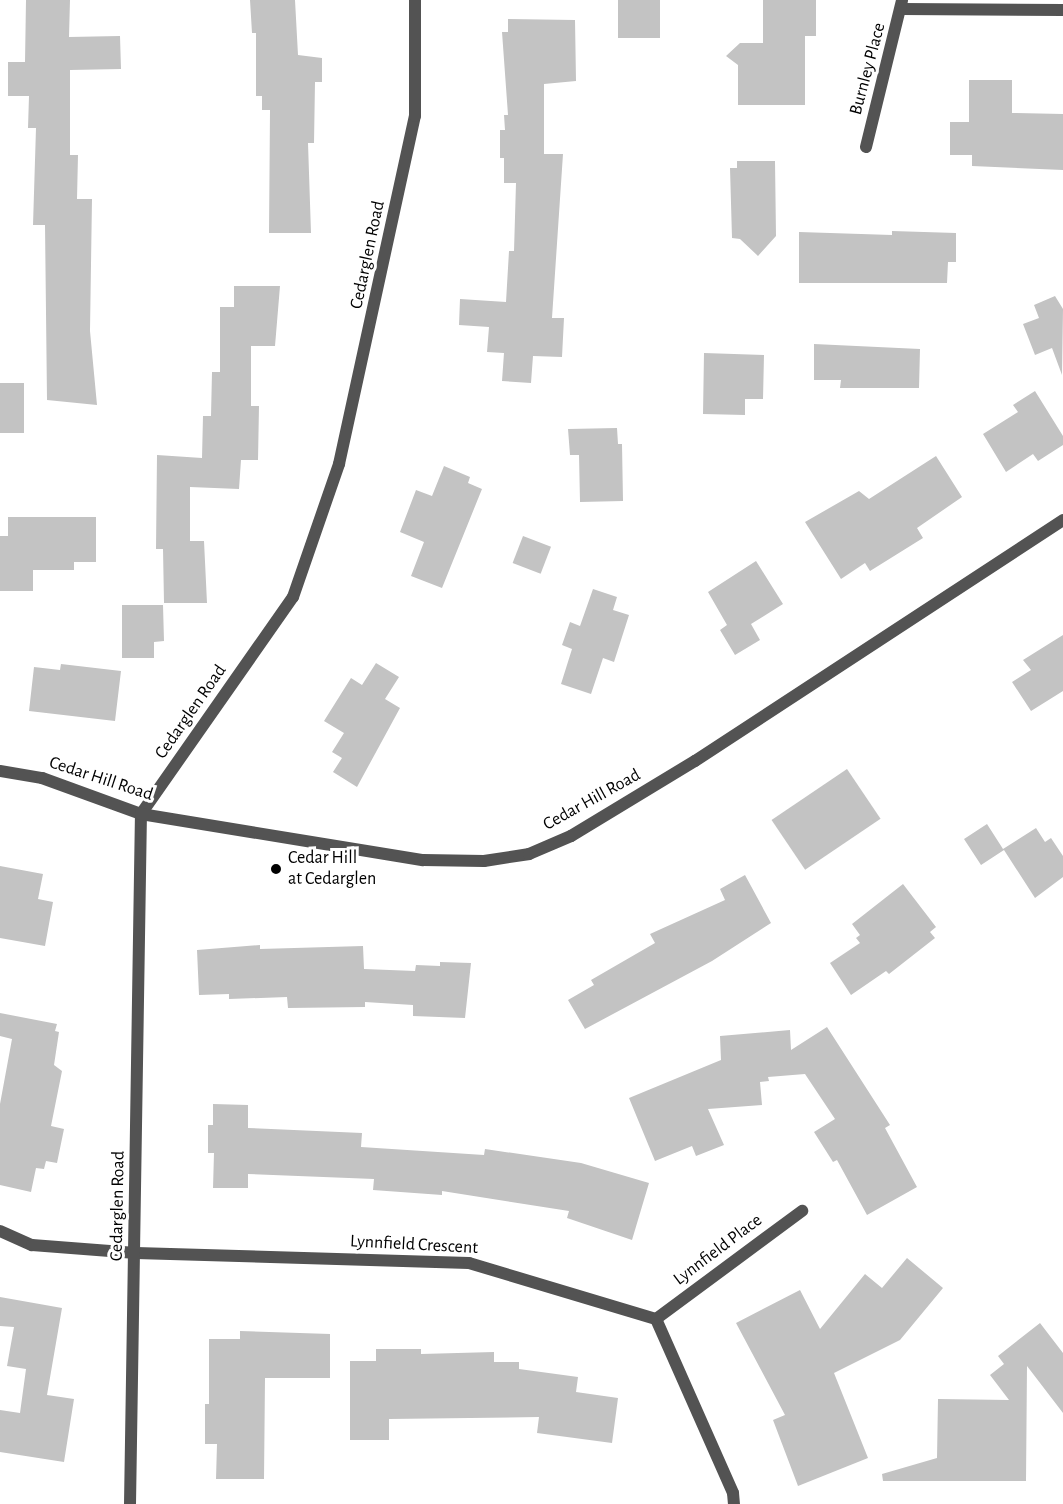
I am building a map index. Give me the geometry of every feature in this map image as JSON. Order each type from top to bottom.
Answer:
[{"type":"street","name":"Cedarglen Road","points":[[130,1504],[136,1253],[141,814],[293,597],[339,464],[415,116],[415,0]]},
{"type":"street","points":[[902,5],[1063,10]]},
{"type":"street","name":"Burnley Place","points":[[866,147],[902,5]]},
{"type":"street","name":"Cedar Hill Road","points":[[0,771],[42,778],[141,814],[423,860],[484,861],[529,854],[571,836],[695,761],[1063,520]]},
{"type":"street","name":"Lynnfield Place","points":[[656,1319],[802,1211]]},
{"type":"street","name":"Lynnfield Crescent","points":[[0,1231],[32,1245],[136,1253],[470,1263],[656,1319]]},
{"type":"street","points":[[656,1319],[734,1493],[734,1504]]},
{"type":"building","points":[[26,0],[70,0],[69,37],[120,36],[121,69],[70,70],[70,155],[78,155],[77,199],[92,199],[90,331],[97,405],[47,400],[45,225],[33,225],[36,128],[28,128],[29,96],[8,96],[8,62],[25,62]]},
{"type":"building","points":[[250,0],[295,0],[298,55],[322,58],[322,82],[315,82],[314,143],[308,143],[311,233],[269,233],[270,110],[262,110],[262,96],[256,96],[256,33],[252,33]]},
{"type":"building","points":[[618,0],[660,0],[660,38],[618,38]]},
{"type":"building","points":[[763,0],[816,0],[816,36],[805,36],[805,105],[738,105],[738,65],[726,56],[740,43],[763,43]]},
{"type":"building","points":[[508,19],[575,20],[576,81],[544,84],[544,154],[563,154],[552,318],[564,318],[562,357],[533,356],[531,383],[502,381],[504,353],[487,352],[489,327],[459,325],[460,299],[506,302],[509,251],[514,251],[516,183],[504,183],[504,158],[500,158],[500,130],[505,130],[504,115],[508,115],[502,32],[508,32]]},
{"type":"building","points":[[969,80],[1012,80],[1012,113],[1063,114],[1063,170],[972,166],[972,155],[950,155],[950,122],[969,122]]},
{"type":"building","points":[[737,161],[775,161],[776,236],[758,256],[740,239],[732,238],[730,168],[737,168]]},
{"type":"building","points":[[892,231],[956,233],[956,262],[948,262],[947,283],[799,283],[799,232],[892,235]]},
{"type":"building","points":[[234,286],[280,286],[275,346],[251,346],[251,406],[259,406],[258,460],[241,460],[239,489],[190,487],[190,541],[204,541],[207,603],[164,603],[163,549],[156,549],[157,455],[202,458],[203,416],[211,416],[212,372],[220,372],[220,307],[234,307]]},
{"type":"building","points":[[1055,296],[1063,309],[1062,375],[1052,348],[1035,355],[1023,324],[1039,318],[1034,305]]},
{"type":"building","points":[[814,344],[920,349],[919,388],[840,388],[841,380],[814,380]]},
{"type":"building","points":[[704,353],[764,355],[763,399],[745,399],[745,415],[703,414]]},
{"type":"building","points":[[0,383],[24,383],[24,433],[0,433]]},
{"type":"building","points":[[1035,391],[1063,436],[1063,445],[1038,461],[1033,454],[1006,472],[983,434],[1018,412],[1013,405]]},
{"type":"building","points":[[617,428],[618,444],[622,444],[623,501],[580,502],[579,455],[570,455],[568,429]]},
{"type":"building","points":[[936,456],[962,497],[917,528],[923,538],[870,571],[865,563],[841,579],[805,522],[859,491],[869,499]]},
{"type":"building","points":[[444,466],[470,477],[468,483],[482,489],[442,588],[411,576],[424,542],[400,532],[416,490],[432,496]]},
{"type":"building","points":[[8,517],[96,517],[96,562],[74,562],[74,570],[33,570],[33,591],[0,591],[0,536],[8,536]]},
{"type":"building","points":[[523,536],[551,547],[541,574],[513,563]]},
{"type":"building","points":[[756,561],[783,604],[751,624],[760,640],[735,655],[720,630],[727,625],[708,592]]},
{"type":"building","points":[[593,589],[617,597],[613,610],[629,615],[614,662],[603,658],[591,694],[561,684],[572,649],[562,645],[570,622],[580,626]]},
{"type":"building","points":[[122,605],[163,605],[164,641],[154,642],[154,658],[122,658]]},
{"type":"building","points":[[1063,635],[1063,691],[1031,711],[1012,682],[1031,670],[1023,660]]},
{"type":"building","points":[[376,663],[399,677],[385,699],[400,708],[357,787],[333,772],[342,758],[332,752],[344,733],[324,721],[351,678],[362,685]]},
{"type":"building","points":[[61,664],[121,671],[115,721],[29,711],[34,667],[60,670]]},
{"type":"building","points":[[847,769],[881,819],[805,870],[772,820]]},
{"type":"building","points":[[987,824],[1003,849],[1036,828],[1045,842],[1051,838],[1063,856],[1063,877],[1035,898],[1004,850],[981,865],[964,839]]},
{"type":"building","points":[[0,866],[43,874],[38,899],[53,902],[45,946],[0,938]]},
{"type":"building","points":[[745,875],[771,923],[712,961],[585,1029],[568,1000],[594,985],[591,980],[655,943],[650,934],[725,900],[720,889]]},
{"type":"building","points":[[903,884],[936,927],[930,932],[935,938],[889,974],[886,971],[851,995],[830,963],[860,943],[856,938],[860,935],[852,924]]},
{"type":"building","points":[[260,945],[260,949],[363,946],[364,969],[415,971],[416,965],[440,966],[440,962],[471,963],[465,1018],[413,1016],[413,1005],[365,1002],[365,1007],[288,1008],[287,997],[229,999],[229,994],[199,995],[197,950]]},
{"type":"building","points":[[0,1013],[57,1024],[55,1031],[59,1032],[54,1065],[62,1071],[51,1126],[64,1129],[57,1163],[46,1161],[44,1169],[36,1168],[31,1192],[0,1185],[0,1104],[12,1039],[0,1036]]},
{"type":"building","points":[[827,1027],[890,1125],[885,1128],[917,1187],[867,1215],[837,1160],[833,1162],[814,1132],[835,1119],[805,1074],[768,1077],[769,1081],[760,1082],[762,1105],[708,1109],[724,1145],[696,1156],[692,1146],[655,1161],[629,1098],[721,1060],[720,1036],[790,1030],[791,1050]]},
{"type":"building","points":[[213,1104],[248,1105],[248,1128],[362,1133],[361,1147],[484,1155],[485,1149],[581,1163],[649,1183],[632,1240],[567,1218],[569,1211],[442,1191],[442,1195],[373,1190],[374,1179],[248,1174],[248,1188],[213,1188],[214,1153],[208,1153],[208,1125],[213,1125]]},
{"type":"building","points":[[907,1258],[943,1288],[900,1340],[834,1373],[868,1458],[798,1486],[773,1420],[785,1415],[736,1323],[800,1290],[820,1329],[865,1274],[882,1288]]},
{"type":"building","points":[[0,1297],[62,1308],[47,1395],[74,1399],[64,1462],[0,1452],[0,1410],[20,1413],[26,1369],[7,1366],[14,1327],[0,1326]]},
{"type":"building","points":[[1040,1323],[1063,1353],[1063,1413],[1027,1366],[1026,1481],[883,1481],[882,1474],[937,1458],[938,1399],[1009,1400],[990,1375],[1004,1364],[998,1356]]},
{"type":"building","points":[[240,1331],[330,1334],[330,1378],[265,1378],[264,1479],[216,1479],[217,1444],[205,1444],[205,1404],[209,1404],[209,1339],[240,1339]]},
{"type":"building","points":[[376,1349],[421,1349],[421,1354],[494,1352],[494,1362],[519,1362],[519,1369],[578,1377],[576,1392],[618,1398],[612,1443],[537,1433],[539,1417],[389,1419],[389,1440],[350,1440],[350,1361],[376,1361]]},
{"type":"place","name":"Cedar Hill at Cedarglen","points":[[276,869]]}]
